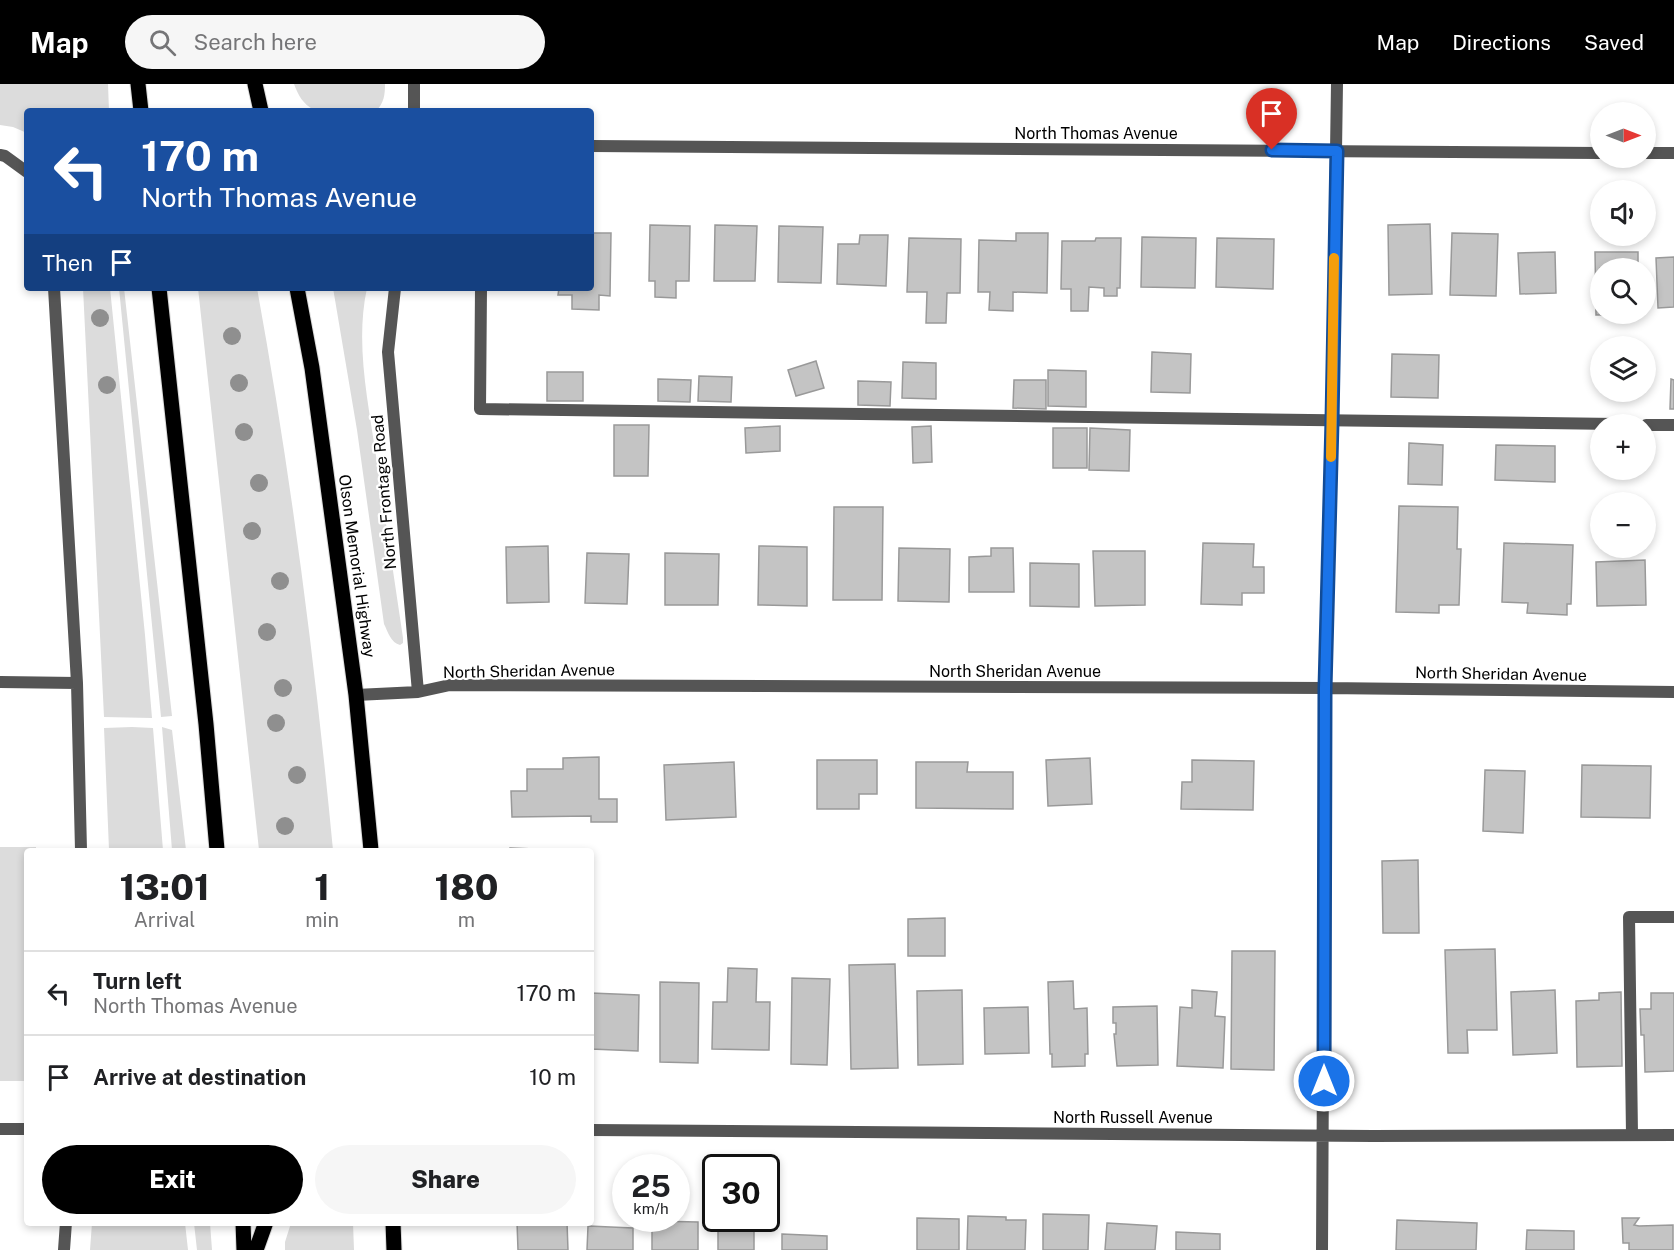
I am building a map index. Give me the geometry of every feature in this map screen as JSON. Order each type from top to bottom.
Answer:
[{"type":"main road","points":[[138,84],[141,108]]},
{"type":"main road","points":[[255,84],[260,108]]},
{"type":"main road","points":[[159,291],[206,724],[217,848]]},
{"type":"main road","name":"Olson Memorial Highway","points":[[298,291],[312,368],[356,695],[371,848]]},
{"type":"main road","points":[[243,1226],[244,1250]]},
{"type":"main road","points":[[256,1250],[265,1226]]},
{"type":"main road","points":[[393,1226],[394,1250]]},
{"type":"street","points":[[414,84],[414,108]]},
{"type":"street","points":[[1322,1250],[1325,688],[1337,84]]},
{"type":"street","name":"North Thomas Avenue","points":[[594,146],[1590,153]]},
{"type":"street","points":[[1656,153],[1674,153]]},
{"type":"street","points":[[0,155],[24,170]]},
{"type":"street","points":[[54,291],[77,683],[81,848]]},
{"type":"street","name":"North Frontage Road","points":[[395,291],[388,352],[418,692]]},
{"type":"street","points":[[481,291],[480,409],[1590,424]]},
{"type":"street","points":[[1656,425],[1674,425]]},
{"type":"street","points":[[0,682],[77,683]]},
{"type":"street","name":"North Sheridan Avenue","points":[[356,695],[418,692],[450,685],[1325,688],[1674,692]]},
{"type":"street","points":[[1632,1134],[1629,917],[1674,917]]},
{"type":"street","points":[[0,1128],[24,1129]]},
{"type":"street","name":"North Russell Avenue","points":[[594,1130],[1674,1135]]},
{"type":"street","points":[[64,1250],[66,1226]]},
{"type":"shaded area","points":[[0,84],[108,84],[109,108],[24,108],[24,132],[0,125]]},
{"type":"shaded area","points":[[294,84],[385,84],[385,92],[379,108],[310,108],[299,95]]},
{"type":"shaded area","points":[[83,291],[110,291],[152,718],[104,717]]},
{"type":"shaded area","points":[[119,291],[124,291],[172,716],[161,717]]},
{"type":"shaded area","points":[[198,291],[258,291],[281,428],[301,569],[333,848],[259,848]]},
{"type":"shaded area","points":[[334,291],[367,291],[362,351],[403,638],[403,643],[400,645],[392,640],[384,624],[357,430]]},
{"type":"shaded area","points":[[162,727],[172,730],[186,848],[172,848]]},
{"type":"shaded area","points":[[104,728],[153,728],[163,848],[109,848]]},
{"type":"shaded area","points":[[0,847],[36,847],[24,848],[24,1081],[0,1081]]},
{"type":"shaded area","points":[[92,1226],[185,1226],[188,1250],[90,1250]]},
{"type":"shaded area","points":[[194,1226],[210,1226],[212,1250],[197,1250]]},
{"type":"shaded area","points":[[290,1226],[353,1226],[354,1250],[285,1250]]},
{"type":"building","points":[[1430,224],[1432,294],[1389,295],[1388,225]]},
{"type":"building","points":[[650,225],[690,226],[689,281],[676,281],[676,298],[655,297],[655,281],[649,281]]},
{"type":"building","points":[[715,225],[757,226],[755,281],[714,281]]},
{"type":"building","points":[[779,226],[823,227],[821,283],[778,282]]},
{"type":"building","points":[[594,233],[611,233],[610,296],[599,295],[599,310],[572,309],[572,295],[558,295],[559,291],[594,291]]},
{"type":"building","points":[[1016,233],[1048,233],[1047,293],[1013,292],[1013,311],[989,310],[990,292],[978,292],[979,240],[1016,241]]},
{"type":"building","points":[[1452,233],[1498,234],[1496,296],[1450,295]]},
{"type":"building","points":[[860,235],[888,235],[886,286],[837,284],[838,244],[859,244]]},
{"type":"building","points":[[1142,237],[1196,238],[1195,288],[1141,287]]},
{"type":"building","points":[[909,238],[961,239],[960,293],[947,293],[946,323],[926,323],[927,292],[907,292]]},
{"type":"building","points":[[1096,238],[1121,238],[1120,288],[1117,288],[1117,296],[1104,296],[1104,288],[1089,287],[1088,311],[1071,311],[1071,289],[1061,289],[1062,241],[1095,241]]},
{"type":"building","points":[[1217,238],[1274,239],[1273,289],[1216,287]]},
{"type":"building","points":[[1555,252],[1556,293],[1520,294],[1518,253]]},
{"type":"building","points":[[1595,252],[1638,252],[1638,258],[1595,258]]},
{"type":"building","points":[[1674,257],[1674,307],[1658,308],[1656,258]]},
{"type":"building","points":[[1152,352],[1191,354],[1190,393],[1151,392]]},
{"type":"building","points":[[1392,354],[1439,355],[1438,398],[1391,397]]},
{"type":"building","points":[[816,361],[824,388],[796,396],[788,370]]},
{"type":"building","points":[[903,362],[936,363],[936,399],[902,398]]},
{"type":"building","points":[[1048,370],[1086,371],[1086,407],[1048,406]]},
{"type":"building","points":[[547,372],[583,372],[583,401],[547,401]]},
{"type":"building","points":[[699,376],[732,377],[731,402],[698,401]]},
{"type":"building","points":[[658,379],[691,380],[690,402],[658,401]]},
{"type":"building","points":[[1671,379],[1674,380],[1674,409],[1670,409]]},
{"type":"building","points":[[1014,380],[1046,380],[1046,409],[1013,408]]},
{"type":"building","points":[[858,381],[891,382],[890,406],[858,405]]},
{"type":"building","points":[[614,425],[649,425],[648,476],[614,476]]},
{"type":"building","points":[[780,426],[780,451],[746,453],[745,428]]},
{"type":"building","points":[[931,426],[932,462],[913,463],[912,427]]},
{"type":"building","points":[[1053,428],[1087,428],[1087,468],[1053,468]]},
{"type":"building","points":[[1090,428],[1130,430],[1129,471],[1089,470]]},
{"type":"building","points":[[1409,443],[1443,445],[1442,485],[1408,484]]},
{"type":"building","points":[[1496,445],[1555,446],[1555,482],[1495,480]]},
{"type":"building","points":[[1399,506],[1458,507],[1457,549],[1461,549],[1459,605],[1439,605],[1439,613],[1396,612]]},
{"type":"building","points":[[834,507],[883,507],[882,600],[833,600]]},
{"type":"building","points":[[1203,543],[1254,544],[1253,567],[1264,567],[1264,593],[1242,593],[1242,605],[1201,604]]},
{"type":"building","points":[[1504,543],[1573,545],[1571,604],[1567,604],[1567,615],[1527,613],[1528,603],[1502,602]]},
{"type":"building","points":[[548,546],[549,602],[507,603],[506,547]]},
{"type":"building","points":[[759,546],[807,547],[807,606],[758,605]]},
{"type":"building","points":[[899,548],[950,549],[949,602],[898,601]]},
{"type":"building","points":[[991,548],[1013,548],[1014,592],[969,592],[969,557],[991,556]]},
{"type":"building","points":[[1093,551],[1145,551],[1145,605],[1095,606]]},
{"type":"building","points":[[587,553],[629,554],[627,604],[585,603]]},
{"type":"building","points":[[665,553],[719,554],[718,605],[665,605]]},
{"type":"building","points":[[1645,560],[1646,605],[1597,606],[1596,562]]},
{"type":"building","points":[[1030,563],[1079,564],[1079,607],[1030,606]]},
{"type":"building","points":[[599,757],[599,799],[617,799],[617,822],[591,822],[591,816],[512,817],[511,791],[527,791],[527,769],[563,769],[563,758]]},
{"type":"building","points":[[1090,758],[1092,804],[1048,806],[1046,760]]},
{"type":"building","points":[[817,760],[877,760],[877,794],[859,794],[859,809],[817,809]]},
{"type":"building","points":[[1192,760],[1254,761],[1253,810],[1181,809],[1182,782],[1192,782]]},
{"type":"building","points":[[734,762],[736,817],[666,820],[664,765]]},
{"type":"building","points":[[916,762],[968,762],[967,772],[1013,772],[1013,809],[916,808]]},
{"type":"building","points":[[1582,765],[1651,766],[1650,818],[1581,817]]},
{"type":"building","points":[[1485,770],[1525,771],[1523,833],[1483,831]]},
{"type":"building","points":[[1418,860],[1419,933],[1383,933],[1382,861]]},
{"type":"building","points":[[945,918],[945,956],[908,956],[908,919]]},
{"type":"building","points":[[1495,949],[1497,1030],[1467,1030],[1468,1053],[1448,1053],[1445,950]]},
{"type":"building","points":[[1232,951],[1275,951],[1274,1070],[1231,1069]]},
{"type":"building","points":[[895,964],[898,1068],[851,1069],[849,965]]},
{"type":"building","points":[[728,968],[757,969],[756,1002],[770,1002],[769,1050],[712,1049],[713,1002],[727,1002]]},
{"type":"building","points":[[792,978],[830,979],[827,1065],[791,1064]]},
{"type":"building","points":[[1073,981],[1074,1009],[1087,1008],[1088,1054],[1085,1054],[1085,1066],[1052,1067],[1048,982]]},
{"type":"building","points":[[660,982],[699,983],[698,1063],[660,1062]]},
{"type":"building","points":[[962,990],[963,1064],[918,1065],[917,991]]},
{"type":"building","points":[[1192,990],[1217,992],[1215,1016],[1225,1017],[1223,1068],[1177,1066],[1180,1007],[1192,1008]]},
{"type":"building","points":[[1555,990],[1557,1053],[1513,1055],[1511,992]]},
{"type":"building","points":[[1621,992],[1622,1066],[1577,1067],[1576,1001],[1599,1000],[1599,993]]},
{"type":"building","points":[[594,993],[639,995],[638,1051],[594,1049]]},
{"type":"building","points":[[1651,993],[1674,993],[1674,1071],[1645,1072],[1644,1035],[1641,1035],[1640,1009],[1651,1009]]},
{"type":"building","points":[[1157,1006],[1158,1065],[1117,1066],[1114,1034],[1116,1034],[1116,1023],[1113,1023],[1113,1007]]},
{"type":"building","points":[[1028,1007],[1029,1053],[985,1054],[984,1008]]},
{"type":"building","points":[[1043,1214],[1089,1215],[1088,1250],[1043,1250]]},
{"type":"building","points":[[968,1216],[1026,1220],[1025,1250],[967,1250]]},
{"type":"building","points":[[917,1218],[959,1219],[959,1250],[917,1250]]},
{"type":"building","points":[[1622,1218],[1639,1218],[1634,1225],[1639,1226],[1673,1225],[1673,1250],[1629,1250],[1629,1243],[1623,1243]]},
{"type":"building","points":[[1397,1220],[1477,1223],[1476,1250],[1396,1250]]},
{"type":"building","points":[[690,1222],[698,1222],[698,1250],[652,1250],[652,1232],[690,1232]]},
{"type":"building","points":[[1107,1223],[1157,1226],[1155,1250],[1105,1250]]},
{"type":"building","points":[[517,1226],[567,1226],[568,1250],[518,1250]]},
{"type":"building","points":[[588,1226],[612,1227],[612,1232],[633,1232],[633,1250],[587,1250]]},
{"type":"building","points":[[1527,1230],[1574,1231],[1574,1250],[1526,1250]]},
{"type":"building","points":[[718,1232],[754,1232],[754,1250],[718,1250]]},
{"type":"building","points":[[1176,1232],[1220,1234],[1220,1250],[1176,1250]]},
{"type":"building","points":[[782,1234],[827,1236],[827,1250],[782,1250]]},
{"type":"slow traffic","points":[[1331,457],[1334,258]]},
{"type":"route","points":[[1272,150],[1337,151],[1325,688],[1324,1081]]}]
